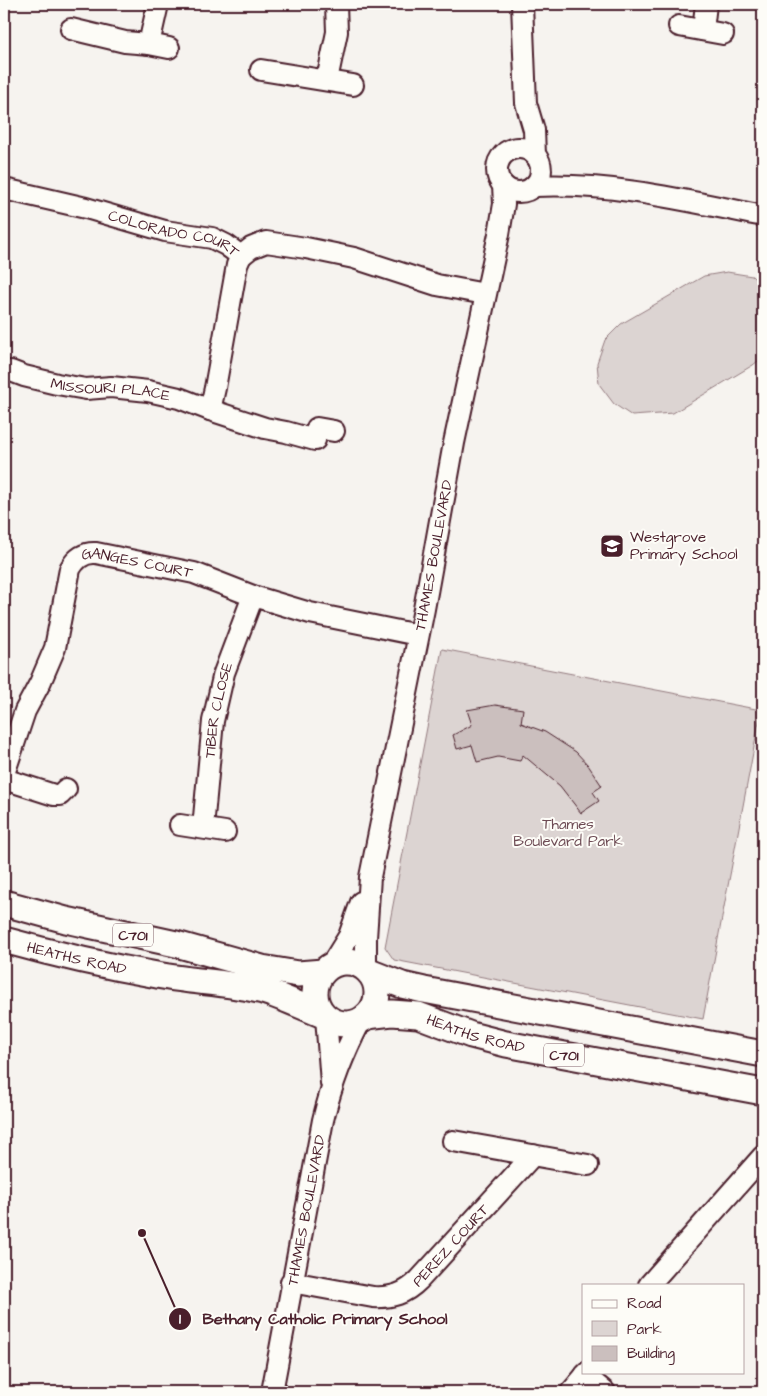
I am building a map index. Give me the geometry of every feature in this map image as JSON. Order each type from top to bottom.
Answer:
[{"type":"main road","name":"C701","points":[[4,903],[66,920],[176,944],[262,968],[298,974],[348,962],[368,971]]},
{"type":"main road","name":"HEATHS ROAD","points":[[4,940],[52,954],[113,967],[263,991],[324,1016]]},
{"type":"main road","points":[[324,1016],[315,999],[314,990],[317,980],[327,968]]},
{"type":"main road","points":[[364,1018],[373,1008],[376,1000],[374,980],[368,971]]},
{"type":"main road","name":"HEATHS ROAD","points":[[368,971],[402,985],[424,990],[763,1054]]},
{"type":"main road","name":"HEATHS ROAD","points":[[364,1018],[392,1014],[418,1016],[471,1035],[506,1044],[763,1092]]},
{"type":"main road","name":"C701","points":[[324,1016],[334,1022],[343,1024],[352,1024],[364,1018]]},
{"type":"street","points":[[149,44],[158,4]]},
{"type":"street","points":[[327,80],[337,32],[336,4]]},
{"type":"street","points":[[522,4],[526,103],[534,130],[540,175],[531,188]]},
{"type":"street","points":[[703,30],[706,4]]},
{"type":"street","points":[[679,26],[723,34]]},
{"type":"street","points":[[70,30],[125,42],[169,48]]},
{"type":"street","points":[[261,69],[354,85]]},
{"type":"street","points":[[526,103],[520,130],[509,151],[504,155],[498,166],[498,173],[503,185],[515,191],[564,184],[666,196],[763,216]]},
{"type":"street","points":[[509,151],[522,149],[565,173],[629,191]]},
{"type":"street","name":"THAMES BOULEVARD","points":[[368,971],[366,938],[370,877],[454,443],[499,234],[504,204],[503,185]]},
{"type":"street","name":"THAMES BOULEVARD","points":[[499,234],[531,188]]},
{"type":"street","name":"COLORADO COURT","points":[[4,189],[86,208],[165,231],[212,238],[241,256],[251,248],[266,242],[296,246],[354,258],[437,285],[485,294]]},
{"type":"street","points":[[210,410],[237,264],[241,256]]},
{"type":"street","name":"MISSOURI PLACE","points":[[9,371],[49,382],[86,389],[111,387],[148,391],[179,398],[264,428],[315,440],[318,428],[334,432]]},
{"type":"street","name":"GANGES COURT","points":[[4,774],[25,712],[55,648],[70,568],[86,553],[96,553],[194,573],[253,596],[310,613],[418,635]]},
{"type":"street","name":"TIBER CLOSE","points":[[203,828],[213,721],[224,673],[253,596]]},
{"type":"street","points":[[4,779],[54,795]]},
{"type":"street","points":[[180,825],[225,832]]},
{"type":"street","name":"THAMES BOULEVARD","points":[[327,968],[349,936],[370,877]]},
{"type":"street","name":"THAMES BOULEVARD","points":[[324,1016],[331,1087]]},
{"type":"street","name":"THAMES BOULEVARD","points":[[272,1392],[291,1282],[331,1087],[346,1050],[364,1018]]},
{"type":"street","points":[[454,1140],[588,1165]]},
{"type":"street","name":"PEREZ COURT","points":[[291,1282],[373,1297],[386,1298],[403,1293],[419,1280],[533,1155]]},
{"type":"street","points":[[650,1284],[763,1156]]},
{"type":"street","points":[[571,1392],[586,1374],[605,1392]]},
{"type":"green space","points":[[727,272],[752,276],[763,287],[763,357],[753,365],[673,413],[632,416],[614,404],[599,384],[597,363],[605,340],[621,324],[704,276]]},
{"type":"green space","name":"Thames Boulevard Park","points":[[442,649],[761,710],[703,1019],[394,960],[385,947]]},
{"type":"building","points":[[495,705],[523,709],[521,723],[545,732],[576,752],[588,765],[602,786],[593,792],[599,801],[581,813],[560,786],[523,755],[520,761],[498,757],[477,762],[472,745],[457,749],[453,735],[472,725],[467,710]]},
{"type":"place","name":"Westgrove Primary School","points":[[612,546]]},
{"type":"place","name":"Bethany Catholic Primary School","points":[[142,1233]]}]
